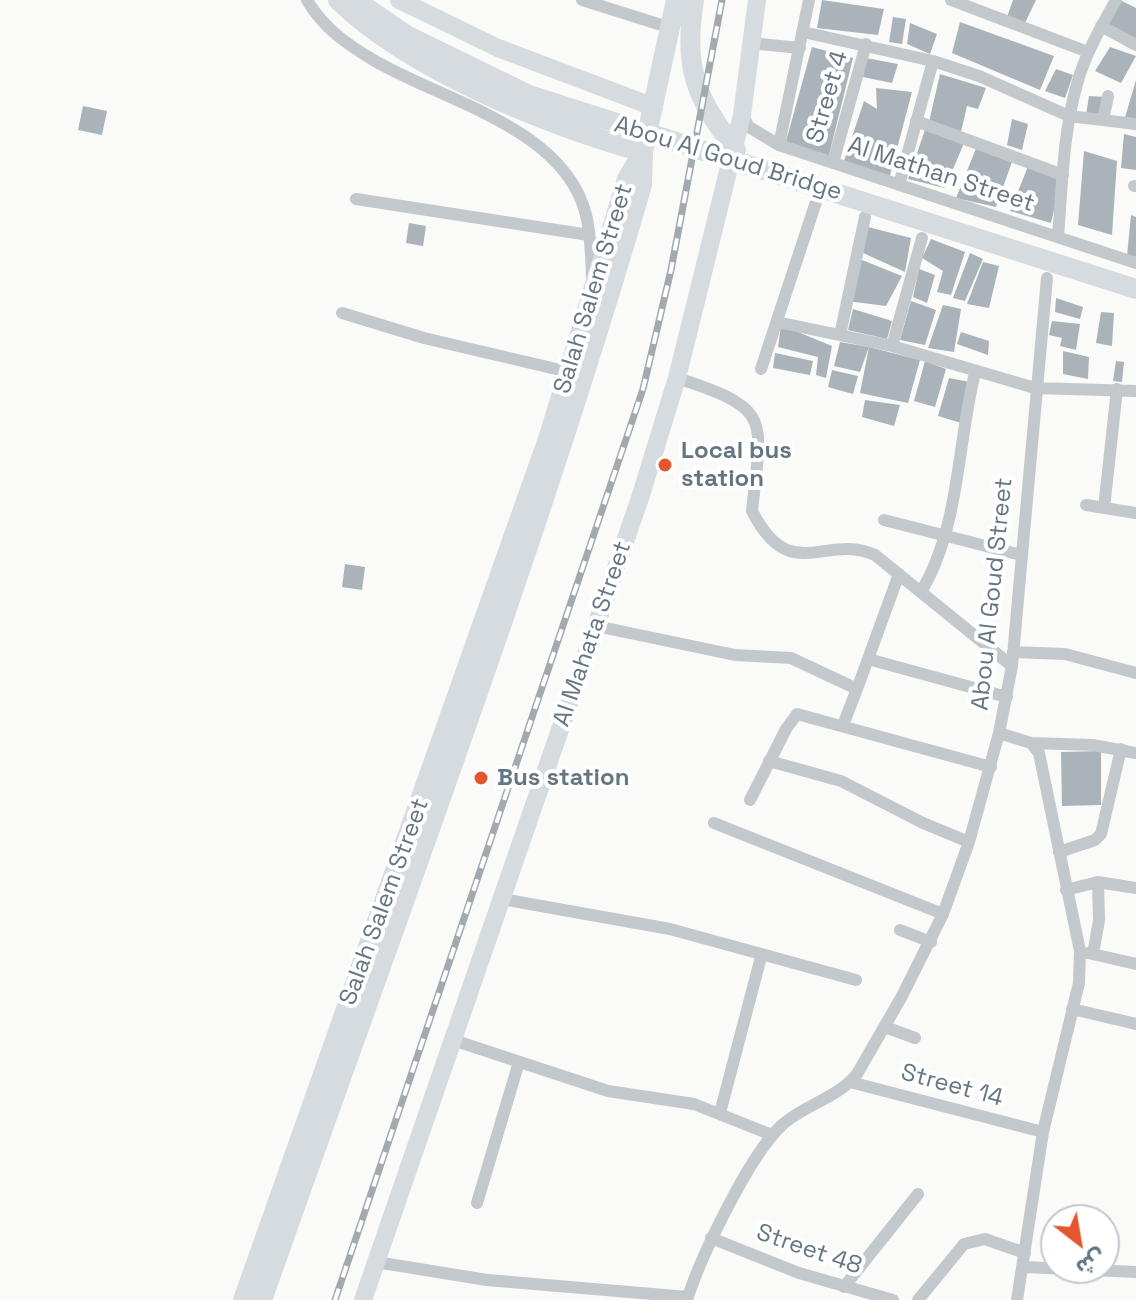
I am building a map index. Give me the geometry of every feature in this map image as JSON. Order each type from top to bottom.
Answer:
[{"type":"main road","points":[[338,0],[414,57],[547,119],[643,152],[680,27],[694,0]]},
{"type":"main road","name":"Abou Al Goud Bridge","points":[[355,0],[408,36],[490,78],[549,102],[1129,277]]},
{"type":"main road","name":"Abou Al Goud Bridge","points":[[375,0],[414,25],[515,75],[1129,277]]},
{"type":"main road","points":[[399,0],[508,53],[654,107]]},
{"type":"main road","points":[[676,0],[694,82],[711,117],[736,150]]},
{"type":"main road","name":"Al Mahata Street","points":[[363,1300],[596,626],[677,378],[742,115],[757,0]]},
{"type":"main road","name":"Salah Salem Street","points":[[243,1300],[569,372],[627,179],[643,152]]},
{"type":"main road","name":"Salah Salem Street","points":[[262,1300],[491,660],[554,470],[642,185],[643,152]]},
{"type":"street","points":[[307,0],[333,33],[365,55],[539,145],[556,159],[574,185],[586,214],[593,291]]},
{"type":"street","points":[[582,0],[680,27]]},
{"type":"street","points":[[779,145],[809,0]]},
{"type":"street","points":[[951,0],[1088,52]]},
{"type":"street","points":[[1058,237],[1069,116],[1088,52],[1115,0]]},
{"type":"street","points":[[1101,26],[1136,45]]},
{"type":"street","points":[[803,32],[933,61],[979,76],[1069,116],[1136,124]]},
{"type":"street","points":[[750,43],[800,48]]},
{"type":"street","name":"Street 4","points":[[833,163],[866,44]]},
{"type":"street","points":[[899,185],[933,61]]},
{"type":"street","points":[[1103,120],[1108,96]]},
{"type":"street","name":"Al Mathan Street","points":[[742,115],[749,127],[779,145],[1058,237],[1129,277]]},
{"type":"street","points":[[916,121],[1063,175]]},
{"type":"street","points":[[356,199],[589,235]]},
{"type":"street","points":[[761,369],[816,202]]},
{"type":"street","points":[[840,335],[853,260],[865,217]]},
{"type":"street","points":[[892,346],[922,238]]},
{"type":"street","name":"Abou Al Goud Street","points":[[688,1298],[711,1238],[772,1135],[789,1119],[850,1082],[885,1027],[931,942],[969,842],[991,767],[1012,666],[1047,278]]},
{"type":"street","points":[[342,313],[424,338],[569,372]]},
{"type":"street","points":[[777,322],[892,346],[975,373],[1035,388],[1136,391]]},
{"type":"street","points":[[921,592],[931,576],[944,536],[975,373]]},
{"type":"street","points":[[677,378],[739,401],[751,414],[759,437],[752,511],[775,544],[794,552],[870,552],[1012,666]]},
{"type":"street","points":[[1104,508],[1117,389]]},
{"type":"street","points":[[1086,505],[1136,513]]},
{"type":"street","points":[[884,520],[1021,555]]},
{"type":"street","points":[[843,725],[899,574]]},
{"type":"street","points":[[596,626],[735,655],[791,658],[857,689]]},
{"type":"street","points":[[1013,652],[1065,654],[1136,673]]},
{"type":"street","points":[[868,659],[1007,697]]},
{"type":"street","points":[[750,800],[797,714],[991,767]]},
{"type":"street","points":[[999,733],[1031,743],[1121,749],[1136,753]]},
{"type":"street","points":[[1031,743],[1043,764],[1066,890],[1087,953]]},
{"type":"street","points":[[1059,852],[1095,840],[1101,834],[1121,749]]},
{"type":"street","points":[[769,761],[841,781],[923,823],[969,842]]},
{"type":"street","points":[[714,823],[943,914]]},
{"type":"street","points":[[1066,890],[1098,882],[1136,888]]},
{"type":"street","points":[[1017,1300],[1043,1132],[1081,967],[1099,920],[1098,882]]},
{"type":"street","points":[[502,899],[670,929],[761,957],[856,980]]},
{"type":"street","points":[[900,930],[931,942]]},
{"type":"street","points":[[1087,953],[1136,964]]},
{"type":"street","points":[[720,1113],[761,957]]},
{"type":"street","points":[[1072,1009],[1136,1024]]},
{"type":"street","points":[[885,1027],[915,1038]]},
{"type":"street","points":[[453,1040],[608,1091],[674,1098],[772,1135]]},
{"type":"street","points":[[477,1203],[519,1062]]},
{"type":"street","name":"Street 14","points":[[850,1082],[1043,1132]]},
{"type":"street","points":[[844,1287],[918,1194]]},
{"type":"street","name":"Street 48","points":[[711,1238],[844,1287],[893,1300]]},
{"type":"street","points":[[918,1300],[956,1251],[974,1239],[985,1239],[1025,1253]]},
{"type":"street","points":[[376,1262],[487,1280],[688,1298]]},
{"type":"street","points":[[1024,1267],[1136,1272]]},
{"type":"street","points":[[549,1300],[551,1284]]},
{"type":"building","points":[[822,0],[884,9],[878,35],[817,28]]},
{"type":"building","points":[[1013,0],[1036,0],[1025,23],[1007,17]]},
{"type":"building","points":[[1120,0],[1136,8],[1136,39],[1104,24]]},
{"type":"building","points":[[893,17],[906,19],[902,44],[889,42]]},
{"type":"building","points":[[960,22],[1054,56],[1040,90],[952,53]]},
{"type":"building","points":[[910,23],[937,34],[930,54],[907,44]]},
{"type":"building","points":[[812,47],[853,58],[828,159],[785,145]]},
{"type":"building","points":[[1110,47],[1136,56],[1121,83],[1095,71]]},
{"type":"building","points":[[866,58],[898,64],[892,83],[863,77]]},
{"type":"building","points":[[1056,69],[1073,75],[1065,98],[1045,91]]},
{"type":"building","points":[[940,74],[986,88],[978,109],[967,106],[961,132],[929,122]]},
{"type":"building","points":[[1136,80],[1136,123],[1124,121]]},
{"type":"building","points":[[876,88],[912,92],[889,179],[843,164],[864,101],[877,109]]},
{"type":"building","points":[[1089,96],[1106,97],[1102,116],[1086,115]]},
{"type":"building","points":[[83,106],[107,111],[102,135],[78,130]]},
{"type":"building","points":[[1012,119],[1028,124],[1022,150],[1007,145]]},
{"type":"building","points":[[925,130],[964,143],[945,188],[908,179]]},
{"type":"building","points":[[1124,134],[1136,137],[1136,170],[1121,168]]},
{"type":"building","points":[[977,146],[1013,159],[996,207],[956,198]]},
{"type":"building","points":[[1084,151],[1117,161],[1112,235],[1078,225]]},
{"type":"building","points":[[1029,164],[1062,175],[1051,223],[1010,211]]},
{"type":"building","points":[[1131,215],[1136,217],[1136,257],[1127,256]]},
{"type":"building","points":[[409,223],[426,226],[423,246],[406,243]]},
{"type":"building","points":[[864,226],[911,238],[905,272],[863,253]]},
{"type":"building","points":[[931,239],[965,252],[951,295],[937,292],[943,271],[922,258]]},
{"type":"building","points":[[970,253],[983,259],[965,301],[953,298]]},
{"type":"building","points":[[857,258],[902,276],[886,306],[847,301]]},
{"type":"building","points":[[983,262],[999,266],[989,308],[967,304]]},
{"type":"building","points":[[919,269],[935,275],[927,303],[913,297]]},
{"type":"building","points":[[1056,298],[1083,307],[1080,319],[1055,312]]},
{"type":"building","points":[[911,301],[936,310],[925,345],[900,340]]},
{"type":"building","points":[[943,305],[961,309],[954,352],[928,348]]},
{"type":"building","points":[[853,309],[892,321],[887,339],[848,330]]},
{"type":"building","points":[[1101,312],[1114,313],[1112,346],[1096,343]]},
{"type":"building","points":[[1052,321],[1080,324],[1076,350],[1060,346],[1062,338],[1049,335]]},
{"type":"building","points":[[781,325],[832,346],[826,378],[816,375],[818,357],[778,347]]},
{"type":"building","points":[[961,332],[989,341],[988,355],[957,344]]},
{"type":"building","points":[[840,342],[869,347],[860,372],[834,366]]},
{"type":"building","points":[[869,347],[920,360],[908,403],[860,393]]},
{"type":"building","points":[[1063,351],[1089,357],[1088,379],[1063,374]]},
{"type":"building","points":[[775,353],[813,361],[810,375],[773,368]]},
{"type":"building","points":[[925,361],[946,369],[935,407],[914,401]]},
{"type":"building","points":[[1116,361],[1124,362],[1122,382],[1113,381]]},
{"type":"building","points":[[832,370],[858,376],[853,394],[828,387]]},
{"type":"building","points":[[949,378],[970,382],[961,423],[938,416]]},
{"type":"building","points":[[865,400],[900,405],[894,426],[862,417]]},
{"type":"building","points":[[345,564],[365,567],[362,590],[342,587]]},
{"type":"building","points":[[1101,751],[1101,805],[1062,806],[1061,752]]},
{"type":"railway","points":[[335,1300],[643,389],[671,270],[722,0]]},
{"type":"place","name":"Local bus station","points":[[665,465]]},
{"type":"place","name":"Bus station","points":[[481,778]]}]
